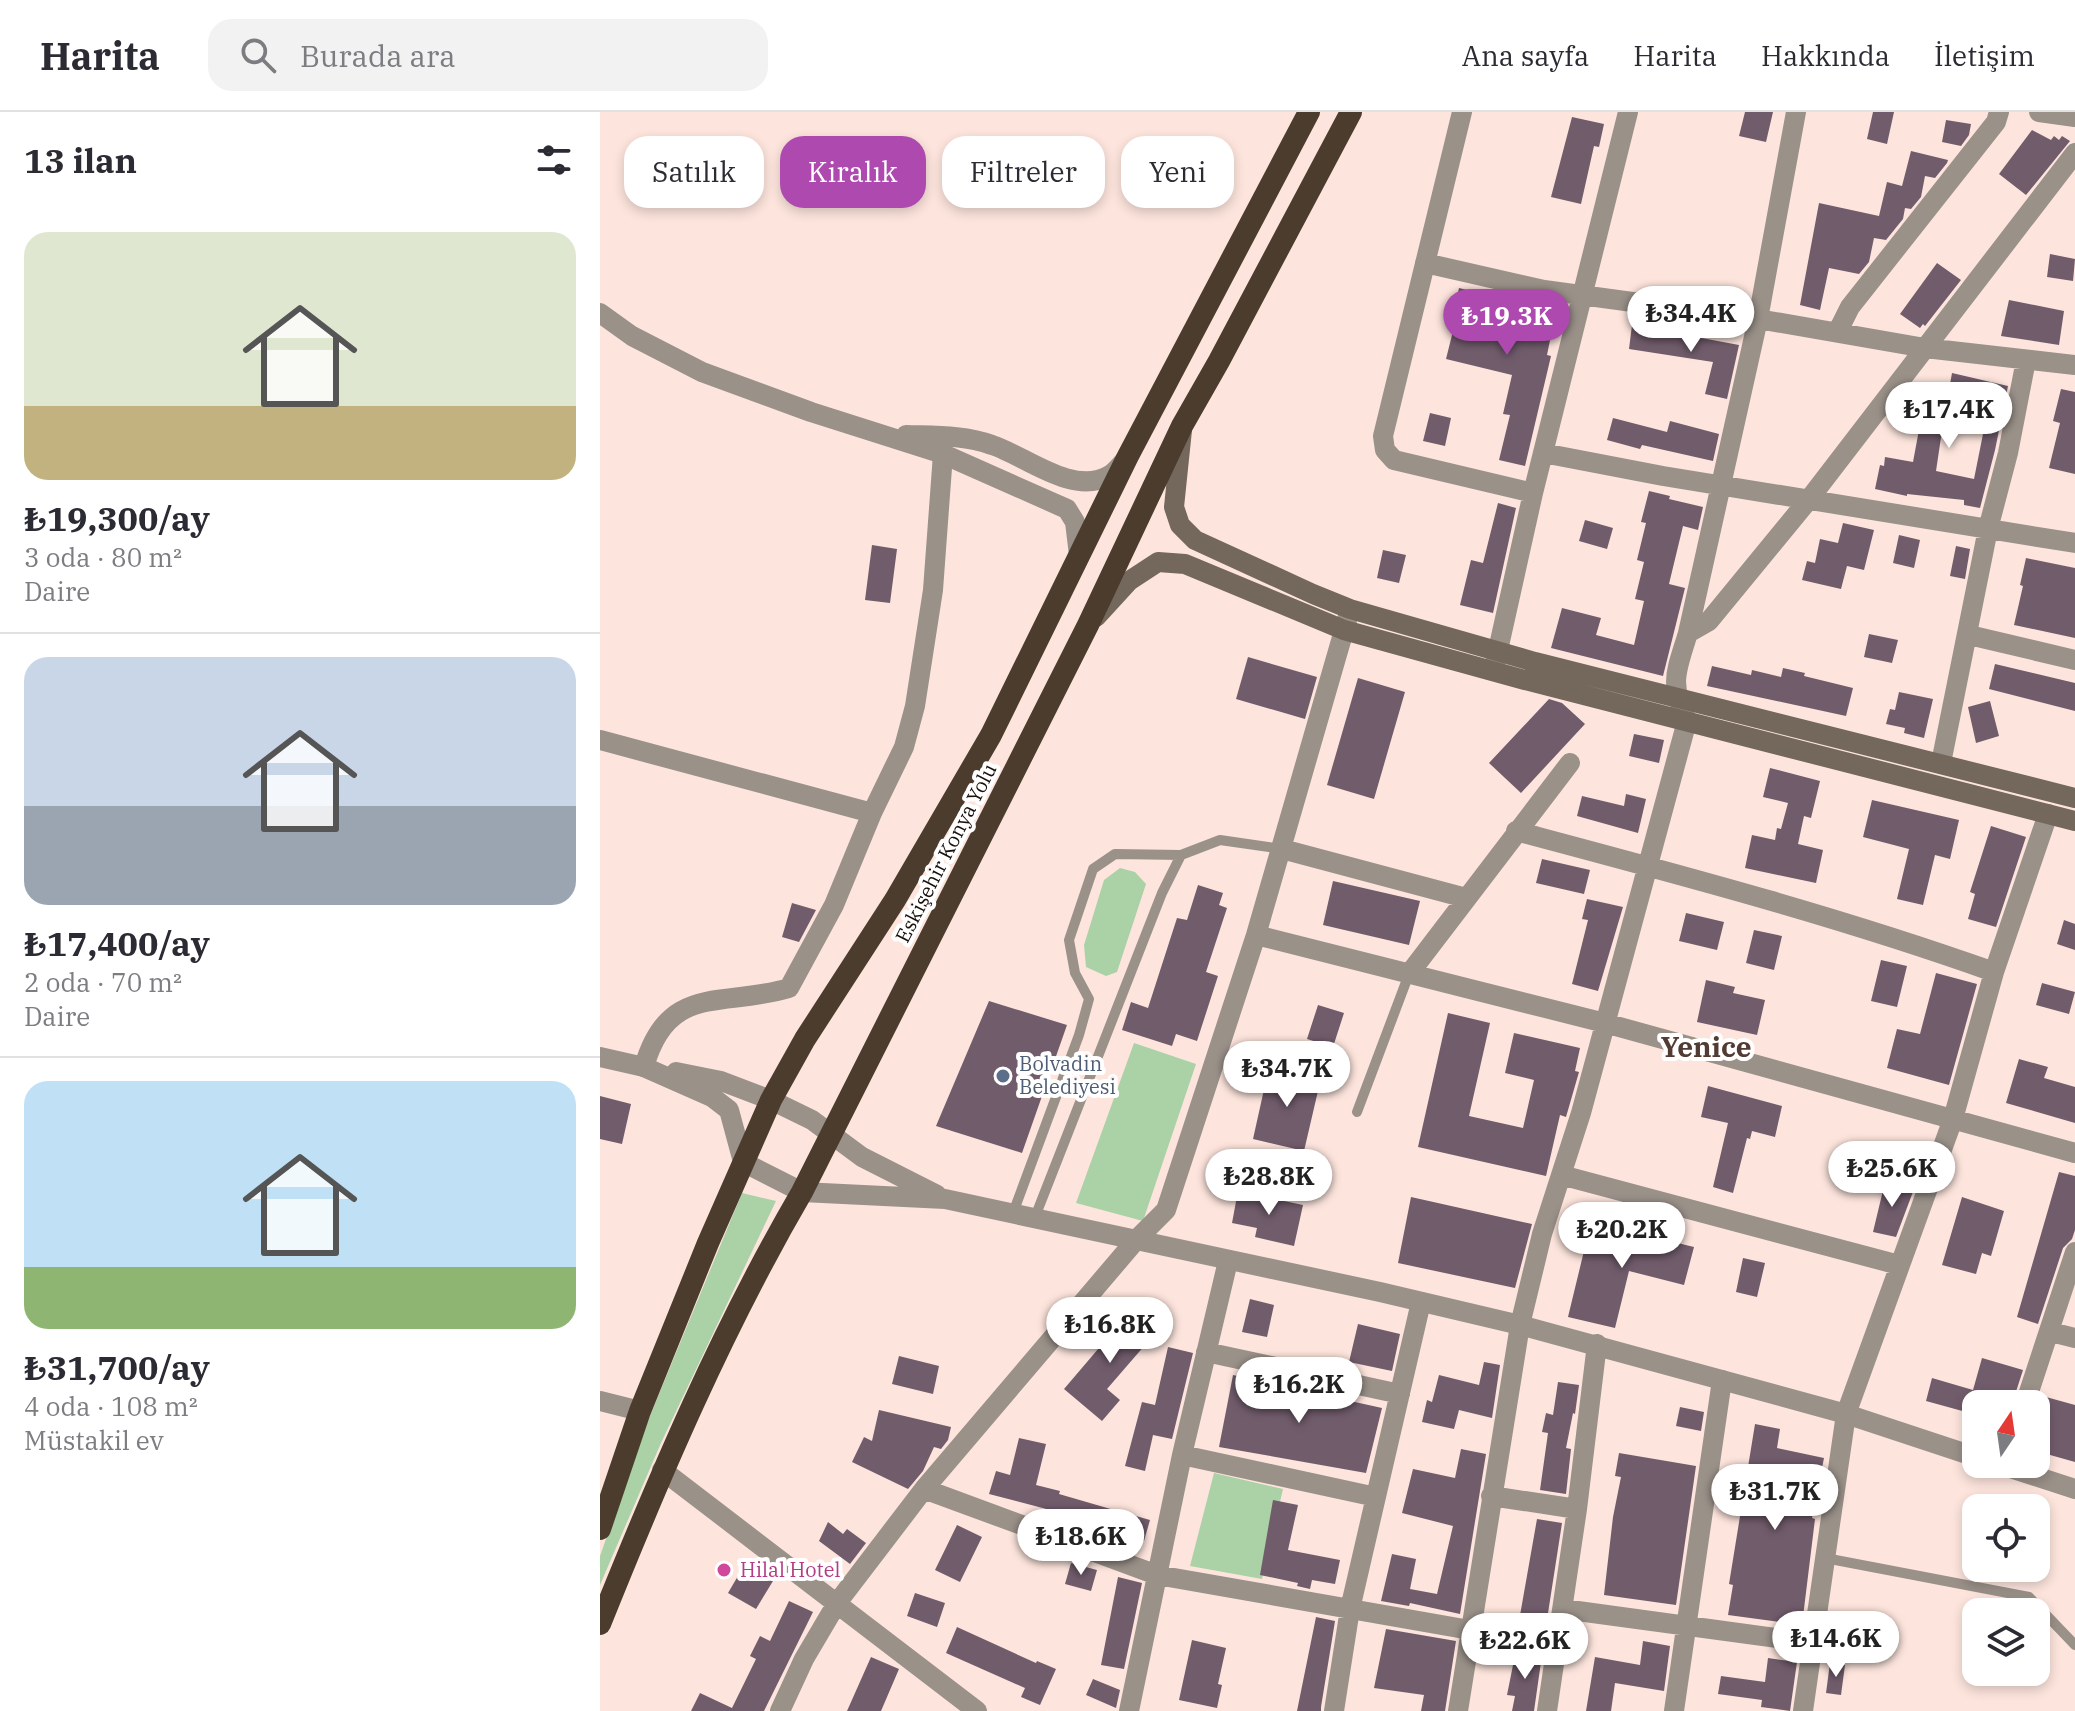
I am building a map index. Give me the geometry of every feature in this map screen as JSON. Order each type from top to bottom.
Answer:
[{"type":"highway","name":"Eskişehir Konya Yolu","points":[[600,1529],[640,1411],[771,1100],[805,1039],[895,900],[991,735],[1128,456],[1309,112]]},
{"type":"highway","name":"Eskişehir Konya Yolu","points":[[600,1624],[662,1470],[777,1235],[802,1192],[1088,625],[1182,426],[1351,112]]},
{"type":"main road","points":[[1182,426],[1174,507],[1180,525],[1195,540],[1350,609],[1496,662],[1687,721],[2075,821]]},
{"type":"main road","points":[[1088,625],[1129,581],[1158,562],[1185,564],[1344,630],[1677,699],[2075,798]]},
{"type":"street","points":[[1462,112],[1383,436],[1385,450],[1394,460],[1533,493]]},
{"type":"street","points":[[1496,662],[1533,493],[1628,112]]},
{"type":"street","points":[[1458,1711],[1520,1325],[1542,1234],[1605,1023],[1687,721],[1677,699],[1674,680],[1688,633],[1758,319],[1796,112]]},
{"type":"street","points":[[1838,331],[1850,307],[1996,122],[1999,112]]},
{"type":"street","points":[[2039,112],[2075,117]]},
{"type":"street","points":[[1688,633],[1709,621],[1810,498],[2075,153]]},
{"type":"street","points":[[2054,182],[2075,183]]},
{"type":"street","points":[[1425,263],[1472,276],[1584,296],[1838,331],[1925,348],[2075,365]]},
{"type":"street","points":[[600,313],[632,336],[702,372],[811,412],[943,454],[1067,509],[1075,522],[1079,555]]},
{"type":"street","points":[[1941,763],[2026,360]]},
{"type":"street","points":[[882,435],[958,437],[993,445],[1052,475],[1091,481],[1109,476],[1128,456]]},
{"type":"street","points":[[1543,453],[1663,476],[2075,543]]},
{"type":"street","points":[[644,1067],[651,1042],[674,1014],[701,1003],[789,988],[834,905],[872,813],[904,747],[915,706],[933,590],[943,454]]},
{"type":"street","points":[[780,1711],[804,1659],[837,1603],[924,1489],[1136,1240],[1166,1210],[1256,935],[1350,609]]},
{"type":"street","points":[[1969,635],[2075,660]]},
{"type":"street","points":[[600,740],[872,813]]},
{"type":"street","points":[[1409,974],[1570,763]]},
{"type":"street","points":[[1803,1711],[1846,1414],[1953,1119],[1994,972],[2048,814]]},
{"type":"street","points":[[1516,831],[1732,888],[1928,948],[1994,972]]},
{"type":"street","points":[[1282,849],[1466,898]]},
{"type":"street","points":[[1256,935],[1605,1023],[2075,1153]]},
{"type":"street","points":[[600,1057],[721,1081],[771,1100],[812,1120],[862,1157],[945,1199]]},
{"type":"street","points":[[644,1067],[712,1097],[729,1110],[743,1162],[802,1192],[945,1199],[1421,1302],[1597,1344],[1846,1414],[1962,1452]]},
{"type":"street","points":[[1561,1175],[1899,1265]]},
{"type":"street","points":[[2030,1390],[2075,1252]]},
{"type":"street","points":[[1129,1711],[1182,1455],[1228,1261]]},
{"type":"street","points":[[1334,1711],[1350,1609],[1421,1302]]},
{"type":"street","points":[[2051,1332],[2075,1338]]},
{"type":"street","points":[[1547,1711],[1577,1509],[1597,1344]]},
{"type":"street","points":[[1206,1352],[1400,1394]]},
{"type":"street","points":[[1674,1711],[1722,1380]]},
{"type":"street","points":[[600,1401],[640,1411]]},
{"type":"street","points":[[1182,1455],[1376,1497]]},
{"type":"street","points":[[662,1470],[977,1711]]},
{"type":"street","points":[[2042,1478],[2075,1489]]},
{"type":"street","points":[[924,1489],[1157,1575],[1470,1630]]},
{"type":"street","points":[[1491,1496],[1577,1509]]},
{"type":"street","points":[[1563,1609],[1813,1643]]},
{"type":"lane","points":[[1013,1213],[1079,1035],[1089,999],[1075,973],[1069,940],[1093,869],[1115,854],[1181,855],[1220,840],[1282,849]]},
{"type":"lane","points":[[1035,1217],[1162,893],[1181,855]]},
{"type":"lane","points":[[1357,1112],[1409,974]]},
{"type":"lane","points":[[1825,1558],[2029,1597],[2075,1645]]},
{"type":"green space","points":[[1120,868],[1135,872],[1146,884],[1117,972],[1106,976],[1086,967],[1084,945],[1104,880]]},
{"type":"green space","points":[[1134,1043],[1196,1064],[1143,1221],[1076,1203]]},
{"type":"green space","points":[[742,1193],[776,1201],[661,1443],[600,1585],[600,1556],[645,1428]]},
{"type":"green space","points":[[1214,1473],[1283,1489],[1262,1579],[1190,1566]]},
{"type":"building","points":[[1745,112],[1773,112],[1766,142],[1739,136]]},
{"type":"building","points":[[1873,112],[1894,112],[1887,144],[1867,139]]},
{"type":"building","points":[[1572,117],[1604,124],[1599,147],[1594,146],[1581,204],[1551,197]]},
{"type":"building","points":[[1946,120],[1971,124],[1969,135],[1961,146],[1942,142]]},
{"type":"building","points":[[2032,130],[2051,140],[2054,136],[2059,140],[2062,136],[2070,141],[2026,195],[1999,174]]},
{"type":"building","points":[[1911,151],[1948,160],[1935,178],[1925,176],[1921,197],[1911,209],[1905,208],[1903,219],[1886,240],[1874,238],[1869,262],[1859,274],[1829,268],[1820,310],[1800,305],[1819,203],[1879,216],[1887,182],[1902,186]]},
{"type":"building","points":[[2050,254],[2075,259],[2073,281],[2047,277]]},
{"type":"building","points":[[1937,263],[1961,280],[1925,326],[1923,324],[1920,328],[1900,314]]},
{"type":"building","points":[[1459,288],[1556,311],[1547,355],[1551,356],[1525,466],[1499,460],[1510,415],[1503,414],[1512,375],[1446,359],[1456,319],[1452,318]]},
{"type":"building","points":[[2009,300],[2064,311],[2059,345],[2001,336]]},
{"type":"building","points":[[1632,325],[1739,345],[1727,399],[1705,394],[1713,362],[1629,349]]},
{"type":"building","points":[[1952,373],[2008,386],[1980,508],[1964,505],[1964,500],[1907,496],[1875,489],[1885,457],[1913,462],[1921,419],[1943,424],[1936,471],[1974,479],[1988,409],[1947,401]]},
{"type":"building","points":[[2061,389],[2075,392],[2075,474],[2049,468],[2060,423],[2053,421]]},
{"type":"building","points":[[1430,413],[1451,418],[1445,446],[1423,441]]},
{"type":"building","points":[[1613,418],[1667,432],[1670,421],[1719,434],[1713,461],[1642,445],[1640,449],[1607,440]]},
{"type":"building","points":[[1649,491],[1703,507],[1698,530],[1683,526],[1669,584],[1685,588],[1663,676],[1551,648],[1562,608],[1601,618],[1596,635],[1634,645],[1644,601],[1635,599],[1644,562],[1637,560],[1646,523],[1641,522]]},
{"type":"building","points":[[1498,503],[1516,508],[1493,613],[1460,605],[1471,560],[1483,563]]},
{"type":"building","points":[[1585,520],[1613,528],[1607,549],[1579,541]]},
{"type":"building","points":[[1843,523],[1874,530],[1864,570],[1847,566],[1841,589],[1802,580],[1807,561],[1815,563],[1820,539],[1838,543]]},
{"type":"building","points":[[1899,535],[1920,540],[1914,568],[1893,563]]},
{"type":"building","points":[[872,545],[897,549],[890,603],[865,600]]},
{"type":"building","points":[[1956,546],[1970,549],[1965,579],[1950,576]]},
{"type":"building","points":[[1383,550],[1406,555],[1399,583],[1377,578]]},
{"type":"building","points":[[2026,558],[2075,568],[2075,638],[2014,625]]},
{"type":"building","points":[[1869,634],[1898,640],[1892,663],[1864,657]]},
{"type":"building","points":[[1248,657],[1317,677],[1305,719],[1236,699]]},
{"type":"building","points":[[1995,664],[2075,683],[2075,711],[1989,689]]},
{"type":"building","points":[[1712,666],[1751,675],[1752,670],[1781,677],[1783,668],[1853,688],[1846,716],[1707,686]]},
{"type":"building","points":[[1358,678],[1405,692],[1374,799],[1327,785]]},
{"type":"building","points":[[1899,692],[1933,699],[1924,738],[1904,733],[1905,728],[1886,724],[1890,709],[1895,710]]},
{"type":"building","points":[[1549,699],[1562,703],[1585,724],[1521,793],[1489,763]]},
{"type":"building","points":[[1990,701],[1999,736],[1976,743],[1968,707]]},
{"type":"building","points":[[1634,734],[1664,740],[1659,763],[1629,756]]},
{"type":"building","points":[[1770,768],[1820,781],[1811,818],[1804,816],[1798,844],[1823,850],[1816,883],[1745,868],[1752,835],[1775,840],[1788,803],[1763,797]]},
{"type":"building","points":[[1626,794],[1646,799],[1638,833],[1577,816],[1582,796],[1624,806]]},
{"type":"building","points":[[1872,800],[1959,820],[1950,859],[1935,855],[1923,905],[1897,899],[1909,849],[1863,837]]},
{"type":"building","points":[[1991,826],[2026,837],[1996,927],[1968,919],[1975,894],[1970,892]]},
{"type":"building","points":[[1542,859],[1590,870],[1584,894],[1536,883]]},
{"type":"building","points":[[1333,881],[1420,901],[1409,945],[1323,925]]},
{"type":"building","points":[[1198,885],[1223,893],[1219,905],[1227,908],[1206,972],[1218,976],[1197,1041],[1176,1034],[1172,1046],[1122,1030],[1131,1002],[1148,1008],[1177,918],[1187,920]]},
{"type":"building","points":[[1587,899],[1623,907],[1598,991],[1572,984],[1588,920],[1582,919]]},
{"type":"building","points":[[792,903],[816,910],[799,942],[782,937]]},
{"type":"building","points":[[1686,913],[1724,922],[1717,950],[1679,941]]},
{"type":"building","points":[[2064,920],[2075,924],[2075,950],[2057,944]]},
{"type":"building","points":[[1754,930],[1782,936],[1774,970],[1746,963]]},
{"type":"building","points":[[1881,960],[1907,966],[1897,1007],[1871,1001]]},
{"type":"building","points":[[1936,973],[1977,984],[1949,1085],[1887,1068],[1897,1029],[1920,1034]]},
{"type":"building","points":[[1706,980],[1735,987],[1733,993],[1765,1000],[1757,1035],[1697,1022]]},
{"type":"building","points":[[2042,983],[2075,992],[2069,1014],[2036,1005]]},
{"type":"building","name":"Bolvadin Belediyesi","points":[[989,1001],[1067,1025],[1022,1153],[936,1126]]},
{"type":"building","points":[[1318,1005],[1344,1013],[1333,1047],[1307,1039]]},
{"type":"building","points":[[1448,1013],[1490,1023],[1469,1116],[1523,1128],[1534,1080],[1505,1073],[1514,1033],[1580,1048],[1575,1071],[1579,1072],[1566,1117],[1560,1115],[1546,1176],[1418,1147]]},
{"type":"building","points":[[2019,1059],[2048,1067],[2044,1078],[2075,1087],[2075,1123],[2006,1103]]},
{"type":"building","points":[[1269,1067],[1321,1078],[1304,1151],[1253,1139]]},
{"type":"building","points":[[1708,1086],[1782,1106],[1775,1137],[1752,1131],[1750,1139],[1747,1138],[1733,1193],[1713,1187],[1728,1123],[1701,1117]]},
{"type":"building","points":[[600,1096],[631,1104],[622,1144],[600,1139]]},
{"type":"building","points":[[2059,1172],[2075,1176],[2075,1230],[2072,1239],[2063,1248],[2038,1324],[2017,1317]]},
{"type":"building","points":[[1885,1182],[1914,1189],[1896,1237],[1873,1232]]},
{"type":"building","points":[[1238,1191],[1303,1205],[1294,1246],[1255,1237],[1257,1228],[1232,1223]]},
{"type":"building","points":[[1411,1197],[1532,1224],[1515,1288],[1398,1263]]},
{"type":"building","points":[[1962,1197],[2004,1211],[1991,1256],[1982,1253],[1976,1274],[1942,1265]]},
{"type":"building","points":[[1591,1222],[1694,1247],[1684,1285],[1629,1271],[1615,1328],[1568,1317]]},
{"type":"building","points":[[1743,1258],[1765,1263],[1757,1297],[1736,1292]]},
{"type":"building","points":[[1250,1299],[1274,1305],[1267,1337],[1242,1332]]},
{"type":"building","points":[[1133,1308],[1158,1330],[1107,1389],[1120,1400],[1102,1421],[1064,1389]]},
{"type":"building","points":[[1358,1324],[1400,1334],[1392,1371],[1349,1362]]},
{"type":"building","points":[[1168,1347],[1193,1353],[1172,1439],[1153,1435],[1145,1471],[1125,1466],[1142,1402],[1155,1405]]},
{"type":"building","points":[[899,1356],[939,1366],[933,1394],[892,1384]]},
{"type":"building","points":[[1982,1358],[2023,1370],[2017,1390],[1973,1390]]},
{"type":"building","points":[[1484,1362],[1500,1365],[1492,1418],[1459,1410],[1454,1429],[1422,1422],[1427,1400],[1432,1402],[1439,1375],[1479,1385]]},
{"type":"building","points":[[1233,1375],[1382,1408],[1366,1473],[1219,1447]]},
{"type":"building","points":[[1932,1378],[1973,1390],[1962,1390],[1962,1411],[1926,1401]]},
{"type":"building","points":[[1558,1382],[1579,1385],[1566,1448],[1571,1449],[1566,1494],[1540,1490],[1548,1433],[1542,1432],[1546,1413],[1553,1415]]},
{"type":"building","points":[[2050,1398],[2075,1405],[2075,1462],[2050,1455]]},
{"type":"building","points":[[1680,1407],[1704,1412],[1701,1431],[1676,1426]]},
{"type":"building","points":[[879,1410],[951,1427],[948,1440],[941,1449],[934,1447],[923,1471],[908,1489],[852,1462],[864,1437],[872,1441]]},
{"type":"building","points":[[1755,1424],[1780,1429],[1777,1448],[1824,1458],[1812,1518],[1815,1519],[1802,1625],[1728,1615],[1733,1585],[1729,1584]]},
{"type":"building","points":[[1019,1438],[1046,1444],[1036,1485],[1114,1510],[1108,1530],[1072,1519],[1073,1516],[989,1494],[996,1471],[1010,1475]]},
{"type":"building","points":[[1461,1449],[1486,1454],[1460,1614],[1410,1603],[1409,1606],[1381,1601],[1392,1554],[1416,1559],[1410,1589],[1437,1594],[1453,1526],[1402,1513],[1413,1469],[1455,1478]]},
{"type":"building","points":[[1619,1453],[1696,1466],[1676,1605],[1604,1595],[1621,1477],[1615,1476]]},
{"type":"building","points":[[1273,1500],[1298,1505],[1288,1550],[1340,1560],[1335,1584],[1312,1580],[1310,1589],[1297,1586],[1298,1583],[1260,1575]]},
{"type":"building","points":[[1129,1514],[1150,1520],[1144,1541],[1126,1536]]},
{"type":"building","points":[[1537,1519],[1562,1523],[1546,1626],[1519,1621]]},
{"type":"building","points":[[828,1522],[843,1534],[847,1529],[866,1543],[850,1564],[819,1541]]},
{"type":"building","points":[[957,1525],[982,1537],[960,1582],[935,1570]]},
{"type":"building","points":[[1071,1563],[1097,1570],[1091,1591],[1065,1584]]},
{"type":"building","points":[[745,1564],[773,1581],[756,1609],[728,1593]]},
{"type":"building","points":[[1118,1577],[1142,1583],[1124,1669],[1101,1665]]},
{"type":"building","points":[[915,1593],[945,1603],[937,1627],[907,1616]]},
{"type":"building","points":[[789,1601],[813,1612],[764,1711],[691,1711],[700,1693],[732,1708],[756,1659],[750,1656],[760,1636],[770,1641]]},
{"type":"building","points":[[1316,1617],[1335,1621],[1321,1711],[1297,1711]]},
{"type":"building","points":[[957,1627],[1056,1669],[1040,1705],[1021,1697],[1025,1688],[946,1653]]},
{"type":"building","points":[[1386,1629],[1456,1641],[1445,1711],[1421,1711],[1424,1695],[1374,1688]]},
{"type":"building","points":[[1192,1640],[1226,1648],[1218,1684],[1222,1685],[1217,1708],[1179,1700]]},
{"type":"building","points":[[1643,1641],[1670,1646],[1664,1691],[1615,1683],[1611,1711],[1586,1711],[1595,1657],[1640,1665]]},
{"type":"building","points":[[1516,1650],[1542,1655],[1534,1711],[1512,1711],[1515,1696],[1507,1695]]},
{"type":"building","points":[[871,1657],[899,1669],[881,1711],[847,1711]]},
{"type":"building","points":[[1768,1658],[1797,1662],[1790,1711],[1761,1707],[1762,1700],[1718,1694],[1721,1676],[1765,1682]]},
{"type":"building","points":[[1830,1663],[1845,1665],[1841,1695],[1826,1693]]},
{"type":"building","points":[[1093,1679],[1120,1690],[1116,1708],[1086,1695]]},
{"type":"place","name":"Bolvadin Belediyesi","points":[[1003,1076]]},
{"type":"place","name":"Hilal Hotel","points":[[724,1570]]},
{"type":"district","name":"Yenice","points":[[1706,1047]]}]
